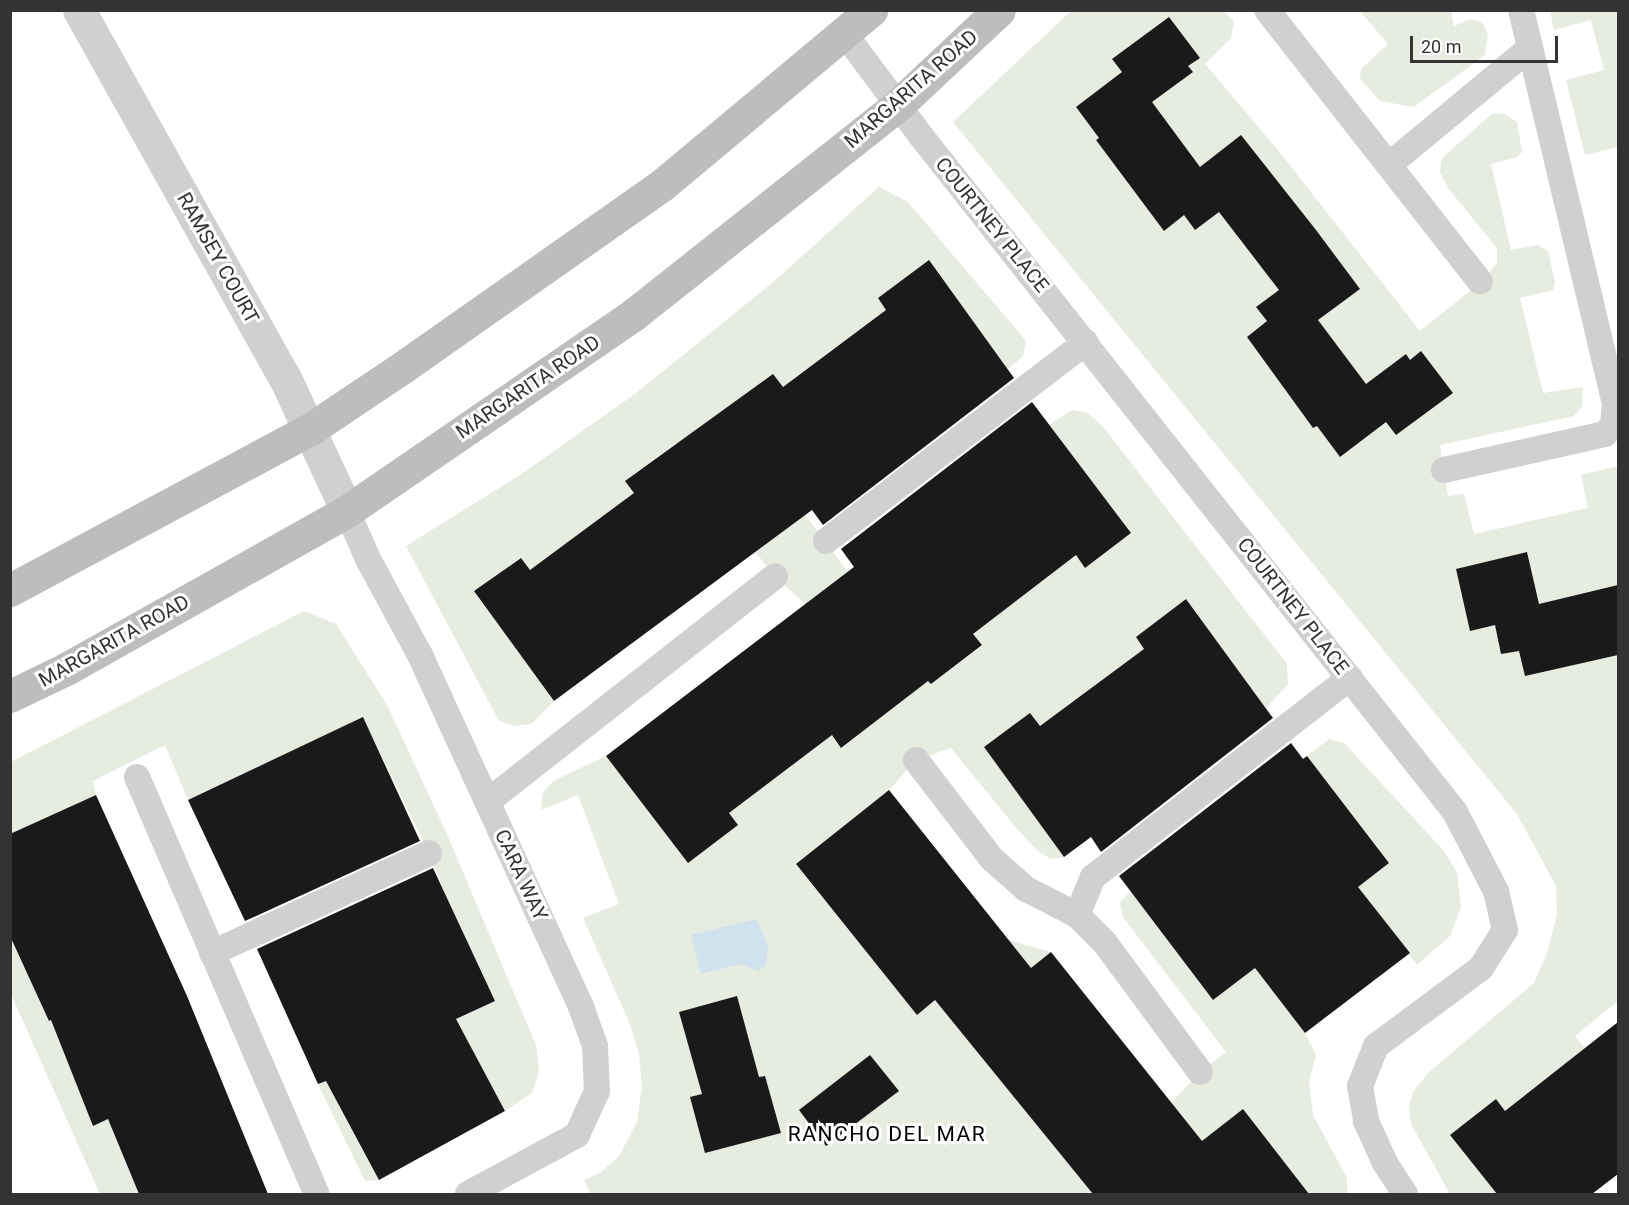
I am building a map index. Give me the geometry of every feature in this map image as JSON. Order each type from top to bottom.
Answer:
[{"type":"main road","points":[[10,590],[309,430],[403,367],[662,185],[871,10]]},
{"type":"main road","name":"MARGARITA ROAD","points":[[10,696],[66,669],[347,511],[633,315],[899,104],[999,10]]},
{"type":"street","name":"RAMSEY COURT","points":[[79,10],[285,378],[347,511]]},
{"type":"lane","points":[[1268,10],[1480,282]]},
{"type":"lane","points":[[1444,470],[1605,434],[1612,425],[1616,404],[1521,10]]},
{"type":"lane","name":"COURTNEY PLACE","points":[[844,33],[921,136],[1455,812],[1496,891],[1505,930],[1481,968],[1376,1046],[1360,1086],[1366,1121],[1385,1163],[1405,1194]]},
{"type":"lane","points":[[1389,165],[1530,48]]},
{"type":"lane","points":[[826,542],[1086,342]]},
{"type":"lane","name":"CARA WAY","points":[[347,511],[368,559],[420,655],[580,1004],[595,1046],[597,1091],[577,1135],[468,1194]]},
{"type":"lane","points":[[487,802],[775,576]]},
{"type":"lane","points":[[1077,915],[1093,877],[1350,678]]},
{"type":"lane","points":[[916,760],[992,859],[1026,889],[1077,915],[1105,943],[1200,1072]]},
{"type":"lane","points":[[136,777],[317,1194]]},
{"type":"lane","points":[[212,953],[429,853]]},
{"type":"shaded area","points":[[1071,11],[1224,11],[1234,22],[1231,38],[1205,64],[1281,154],[1420,331],[1480,283],[1497,263],[1497,248],[1448,188],[1440,172],[1442,158],[1493,113],[1504,114],[1517,122],[1522,152],[1515,158],[1491,164],[1511,250],[1538,245],[1548,251],[1555,282],[1553,290],[1520,298],[1543,393],[1583,387],[1582,406],[1574,416],[1440,445],[1448,496],[1464,494],[1474,534],[1588,508],[1581,475],[1618,466],[1618,1001],[1575,1036],[1585,1048],[1505,1111],[1496,1099],[1451,1135],[1497,1194],[1450,1194],[1411,1124],[1409,1106],[1413,1092],[1428,1073],[1534,983],[1548,951],[1557,914],[1556,886],[1517,814],[953,122]]},
{"type":"shaded area","points":[[1360,11],[1451,11],[1454,26],[1471,19],[1482,22],[1488,34],[1485,55],[1414,107],[1380,101],[1360,79],[1361,69],[1388,44]]},
{"type":"shaded area","points":[[1550,11],[1618,11],[1618,147],[1585,155],[1566,80],[1604,70],[1591,20],[1554,30]]},
{"type":"shaded area","points":[[879,187],[908,202],[1026,341],[1023,356],[1008,369],[928,261],[878,298],[886,310],[783,387],[727,409],[931,684],[982,646],[973,634],[1076,555],[1085,568],[1131,533],[1049,425],[1072,410],[1088,413],[1104,428],[1287,664],[1288,684],[1266,708],[1186,599],[1136,637],[1144,649],[1040,726],[1030,713],[984,747],[1064,857],[1051,859],[1038,851],[1017,829],[951,748],[916,760],[889,790],[796,865],[917,1015],[1009,940],[1051,952],[958,1028],[1080,1178],[1171,1103],[1200,1072],[1226,1052],[1123,917],[1120,902],[1131,891],[1343,898],[1389,863],[1307,756],[1329,739],[1344,743],[1444,851],[1457,873],[1461,907],[1450,936],[1417,965],[1384,921],[1280,1000],[1305,1033],[1316,1055],[1309,1081],[1313,1115],[1347,1178],[1347,1194],[1309,1194],[1243,1109],[1203,1161],[1161,1194],[591,1194],[584,1180],[601,1172],[619,1156],[637,1122],[642,1087],[639,1054],[629,1022],[583,918],[619,904],[578,795],[541,810],[543,793],[553,781],[606,756],[688,863],[737,825],[729,813],[832,735],[842,748],[887,712],[805,604],[775,576],[755,552],[676,443],[625,481],[634,493],[530,570],[520,558],[475,591],[554,701],[531,724],[515,726],[499,721],[406,546],[520,475],[635,394],[772,283]]},
{"type":"shaded area","points":[[304,611],[336,624],[387,705],[446,832],[536,1045],[539,1071],[532,1093],[505,1111],[484,1072],[379,1180],[365,1181],[318,1084],[495,1001],[429,853],[363,718],[188,800],[165,745],[93,781],[96,795],[11,834],[11,762]]},
{"type":"shaded area","points":[[10,936],[49,1021],[173,965],[195,1016],[70,1068],[94,1125],[108,1119],[139,1194],[100,1194],[11,994]]},
{"type":"water","points":[[757,919],[768,947],[766,966],[758,971],[741,964],[701,974],[691,935]]},
{"type":"building","points":[[1169,17],[1200,58],[1188,66],[1193,72],[1152,102],[1200,167],[1241,135],[1316,230],[1360,289],[1318,320],[1366,384],[1406,354],[1410,360],[1421,351],[1453,393],[1396,435],[1386,422],[1340,457],[1317,426],[1313,428],[1247,337],[1267,321],[1256,307],[1279,290],[1219,212],[1195,230],[1184,215],[1164,231],[1096,140],[1099,138],[1076,107],[1122,72],[1112,59]]},
{"type":"building","points":[[929,260],[1014,378],[823,525],[812,510],[554,701],[474,591],[521,558],[530,570],[634,493],[625,481],[773,374],[783,387],[886,310],[878,298]]},
{"type":"building","points":[[1032,402],[1131,533],[1085,568],[1076,555],[973,634],[982,645],[931,684],[928,681],[841,748],[832,735],[729,813],[738,825],[688,863],[606,756],[854,567],[841,549]]},
{"type":"building","points":[[1527,552],[1539,604],[1618,585],[1618,655],[1525,676],[1519,651],[1501,654],[1495,625],[1470,631],[1456,569]]},
{"type":"building","points":[[1186,599],[1273,718],[1101,852],[1091,837],[1064,857],[984,747],[1030,713],[1040,726],[1144,649],[1136,637]]},
{"type":"building","points":[[363,717],[420,841],[245,921],[188,800]]},
{"type":"building","points":[[1291,743],[1303,759],[1307,756],[1389,863],[1358,887],[1410,953],[1305,1033],[1255,968],[1213,1000],[1119,876]]},
{"type":"building","points":[[889,790],[1031,968],[1051,952],[1202,1141],[1243,1109],[1309,1194],[1093,1194],[935,1000],[917,1015],[796,864]]},
{"type":"building","points":[[96,795],[187,996],[268,1194],[139,1194],[108,1119],[93,1126],[51,1020],[49,1021],[10,936],[10,834]]},
{"type":"building","points":[[433,868],[495,1001],[456,1019],[505,1111],[379,1180],[326,1081],[318,1084],[257,949]]},
{"type":"building","points":[[737,996],[759,1077],[765,1076],[781,1133],[705,1153],[690,1097],[702,1094],[679,1012]]},
{"type":"building","points":[[1618,1022],[1618,1174],[1592,1194],[1497,1194],[1450,1135],[1496,1099],[1505,1111]]},
{"type":"building","points":[[870,1055],[899,1091],[826,1146],[799,1110]]},
{"type":"district","name":"RANCHO DEL MAR","points":[[887,1134]]}]
